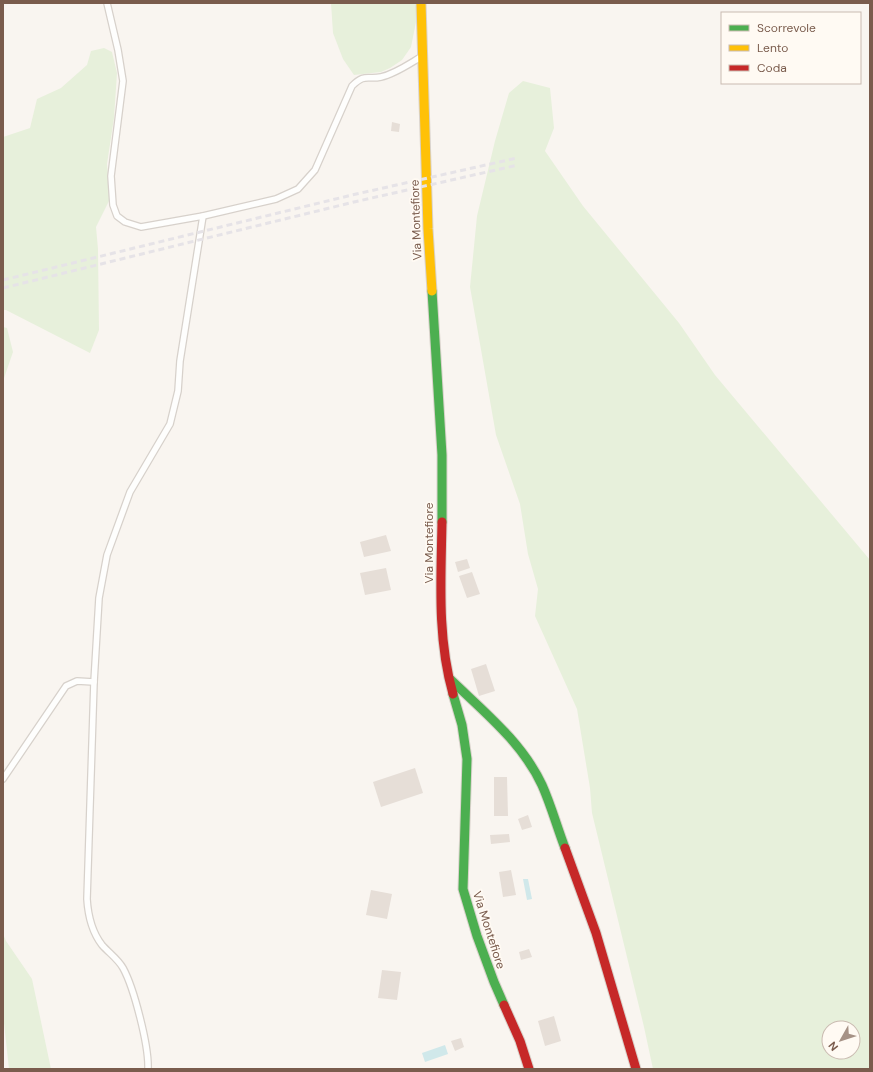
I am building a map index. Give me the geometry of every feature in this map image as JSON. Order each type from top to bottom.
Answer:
[{"type":"main road","name":"Via Montefiore","points":[[421,3],[428,229],[442,455],[441,620],[448,677],[462,725],[467,759],[463,889],[476,936],[520,1041],[529,1069]]},
{"type":"main road","points":[[448,677],[518,748],[534,770],[542,785],[589,913],[636,1069]]},
{"type":"lane","points":[[107,3],[118,50],[123,81],[111,176],[113,205],[117,216],[125,222],[141,227],[203,216],[276,199],[298,189],[315,170],[352,86],[358,79],[365,77],[381,77],[423,56]]},
{"type":"lane","points":[[148,1069],[144,1036],[130,983],[122,966],[101,944],[88,916],[87,899],[94,682],[99,598],[107,555],[130,492],[170,424],[178,391],[180,360],[203,216]]},
{"type":"lane","points":[[3,779],[66,686],[77,681],[94,682]]},
{"type":"green space","points":[[331,3],[415,3],[418,12],[411,47],[402,60],[390,68],[381,72],[354,75],[343,59],[333,33]]},
{"type":"green space","points":[[104,48],[112,52],[117,73],[114,118],[107,164],[110,199],[96,227],[98,249],[99,330],[90,353],[6,310],[3,310],[3,137],[30,128],[37,99],[61,88],[87,65],[91,51]]},
{"type":"green space","points":[[523,81],[550,88],[554,128],[545,151],[583,206],[679,323],[715,375],[870,560],[870,1069],[653,1069],[592,813],[590,788],[577,709],[535,616],[538,589],[528,554],[520,504],[496,435],[470,287],[477,216],[495,141],[509,93]]},
{"type":"green space","points":[[3,327],[7,328],[13,352],[3,381]]},
{"type":"green space","points":[[3,934],[6,941],[32,979],[51,1069],[9,1069],[3,1014]]},
{"type":"water","points":[[523,879],[528,879],[532,899],[527,900]]},
{"type":"water","points":[[445,1045],[448,1054],[425,1062],[422,1053]]},
{"type":"building","points":[[392,122],[400,124],[399,132],[391,131]]},
{"type":"building","points":[[386,535],[391,551],[364,557],[360,542]]},
{"type":"building","points":[[467,559],[470,568],[458,572],[455,562]]},
{"type":"building","points":[[386,568],[391,590],[365,595],[360,573]]},
{"type":"building","points":[[472,572],[480,594],[467,598],[459,576]]},
{"type":"building","points":[[486,664],[495,691],[479,696],[471,669]]},
{"type":"building","points":[[415,768],[423,793],[381,807],[373,782]]},
{"type":"building","points":[[494,777],[507,777],[508,816],[494,816]]},
{"type":"building","points":[[528,815],[532,827],[522,830],[518,819]]},
{"type":"building","points":[[509,834],[510,842],[491,844],[490,835]]},
{"type":"building","points":[[511,870],[516,895],[503,897],[499,872]]},
{"type":"building","points":[[371,890],[392,894],[387,919],[366,915]]},
{"type":"building","points":[[529,949],[532,957],[521,960],[519,952]]},
{"type":"building","points":[[382,970],[401,972],[397,1000],[378,998]]},
{"type":"building","points":[[554,1016],[561,1041],[545,1046],[538,1021]]},
{"type":"building","points":[[461,1038],[464,1047],[455,1051],[451,1041]]},
{"type":"railway","points":[[3,280],[352,195],[517,158]]},
{"type":"railway","points":[[3,288],[354,202],[518,165]]},
{"type":"traffic: fast","points":[[432,291],[442,455],[442,522]]},
{"type":"traffic: fast","points":[[450,679],[501,728],[534,769],[548,800],[565,848]]},
{"type":"traffic: fast","points":[[453,694],[462,725],[467,759],[463,889],[477,936],[504,1005]]},
{"type":"traffic: slow","points":[[421,3],[428,229],[432,291]]},
{"type":"traffic: jam","points":[[442,522],[442,630],[444,652],[453,694]]},
{"type":"traffic: jam","points":[[565,848],[596,933],[636,1069]]},
{"type":"traffic: jam","points":[[504,1005],[520,1041],[529,1069]]}]
